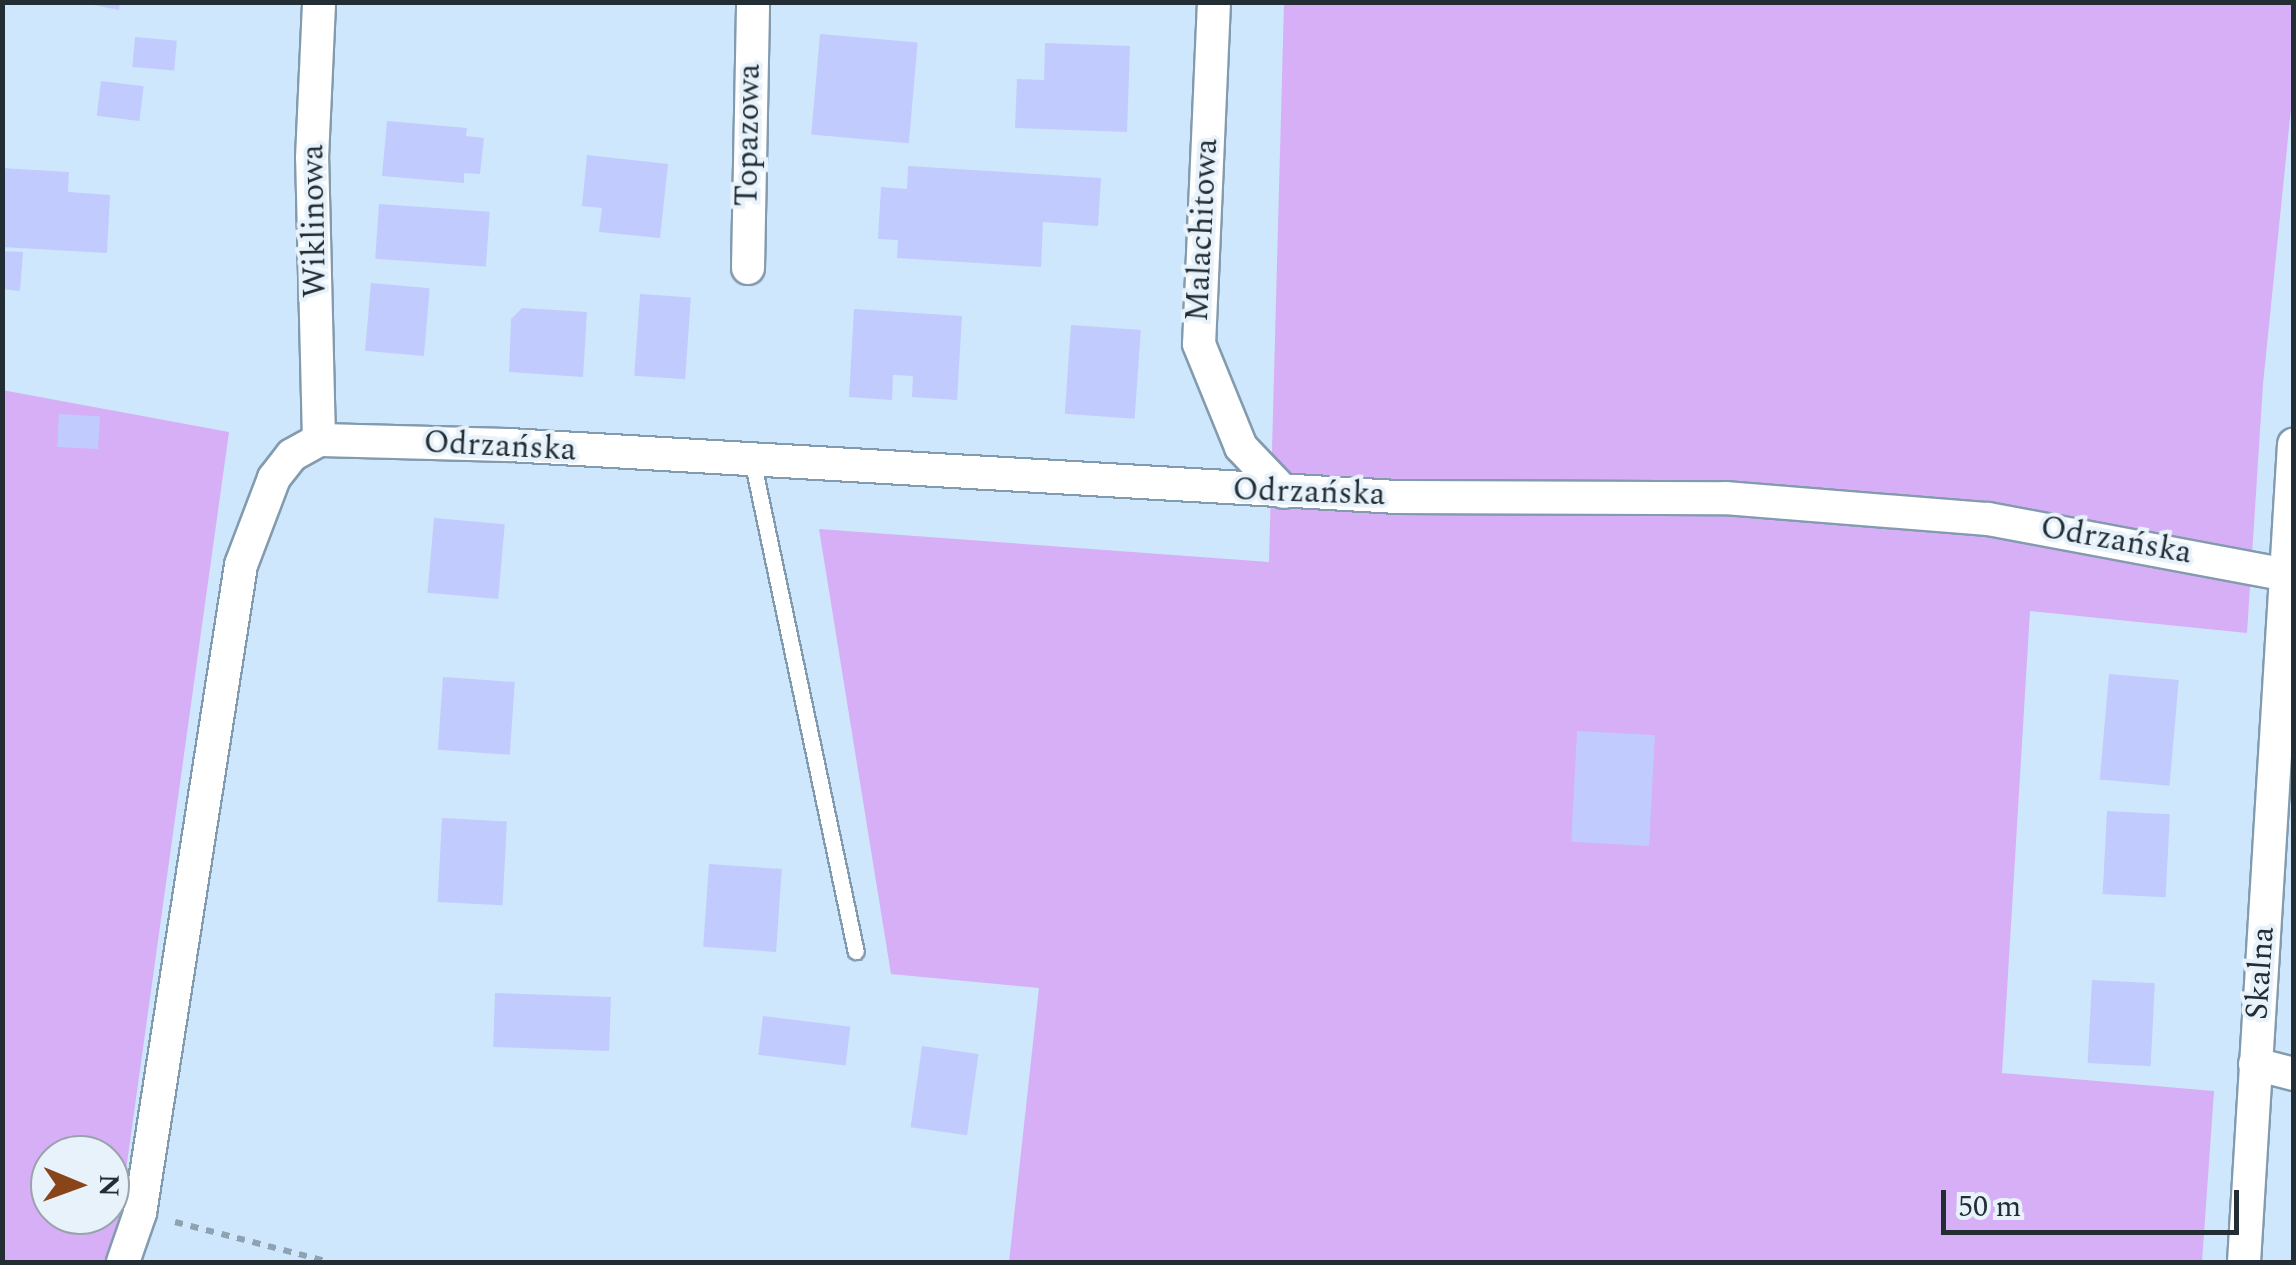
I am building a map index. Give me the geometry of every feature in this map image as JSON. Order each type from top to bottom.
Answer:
[{"type":"street","name":"Wiklinowa","points":[[319,2],[312,158],[319,440]]},
{"type":"street","name":"Topazowa","points":[[748,268],[753,2]]},
{"type":"street","name":"Malachitowa","points":[[1214,2],[1198,344],[1241,448],[1284,492]]},
{"type":"street","name":"Odrzańska","points":[[319,440],[508,444],[753,464],[1284,492],[1726,498],[1932,514],[2123,542],[2290,576]]},
{"type":"street","points":[[123,1262],[140,1213],[241,565],[274,478],[292,456],[319,440]]},
{"type":"street","name":"Skalna","points":[[2244,1262],[2290,576],[2294,445]]},
{"type":"street","points":[[2255,1064],[2294,1074]]},
{"type":"lane","points":[[753,464],[856,951]]},
{"type":"path","points":[[140,1213],[330,1262]]},
{"type":"shaded area","points":[[1284,3],[2293,3],[2293,89],[2263,384],[2247,633],[2030,611],[2002,1073],[2214,1091],[2202,1262],[1009,1262],[1039,988],[891,974],[819,529],[1269,562]]},
{"type":"shaded area","points":[[2,390],[229,432],[130,1141],[130,1135],[30,1135],[30,1235],[117,1235],[114,1256],[131,1262],[3,1262]]},
{"type":"building","points":[[78,2],[120,2],[119,10]]},
{"type":"building","points":[[820,34],[918,43],[909,143],[811,135]]},
{"type":"building","points":[[135,37],[177,41],[174,71],[132,67]]},
{"type":"building","points":[[1045,43],[1130,46],[1127,132],[1015,128],[1017,79],[1044,80]]},
{"type":"building","points":[[101,81],[144,86],[139,121],[97,116]]},
{"type":"building","points":[[387,121],[467,128],[466,136],[484,138],[480,174],[464,173],[464,183],[382,176]]},
{"type":"building","points":[[587,155],[668,164],[660,238],[599,232],[602,208],[582,206]]},
{"type":"building","points":[[908,166],[1101,178],[1098,226],[1043,222],[1041,267],[897,258],[898,240],[878,239],[881,187],[907,189]]},
{"type":"building","points":[[2,168],[69,172],[68,192],[110,195],[107,253],[2,247]]},
{"type":"building","points":[[379,204],[490,212],[486,267],[375,259]]},
{"type":"building","points":[[2,251],[23,252],[20,291],[2,289]]},
{"type":"building","points":[[371,283],[430,288],[424,356],[365,351]]},
{"type":"building","points":[[640,294],[691,298],[685,379],[634,376]]},
{"type":"building","points":[[522,308],[587,312],[583,377],[509,372],[511,319]]},
{"type":"building","points":[[854,309],[962,316],[957,400],[912,397],[913,376],[893,375],[892,400],[849,397]]},
{"type":"building","points":[[1071,325],[1141,330],[1135,419],[1065,414]]},
{"type":"building","points":[[59,414],[100,416],[98,449],[57,447]]},
{"type":"building","points":[[434,518],[505,524],[498,599],[427,593]]},
{"type":"building","points":[[2109,674],[2179,680],[2169,786],[2100,780]]},
{"type":"building","points":[[443,677],[515,682],[510,755],[438,750]]},
{"type":"building","points":[[1577,731],[1655,735],[1649,846],[1571,842]]},
{"type":"building","points":[[2107,811],[2170,814],[2166,897],[2103,894]]},
{"type":"building","points":[[442,818],[507,821],[503,905],[438,902]]},
{"type":"building","points":[[709,864],[782,869],[776,952],[703,947]]},
{"type":"building","points":[[2092,980],[2155,983],[2151,1066],[2088,1063]]},
{"type":"building","points":[[495,993],[611,997],[609,1051],[493,1047]]},
{"type":"building","points":[[763,1016],[850,1027],[846,1065],[758,1055]]},
{"type":"building","points":[[922,1046],[978,1054],[967,1135],[911,1127]]}]
